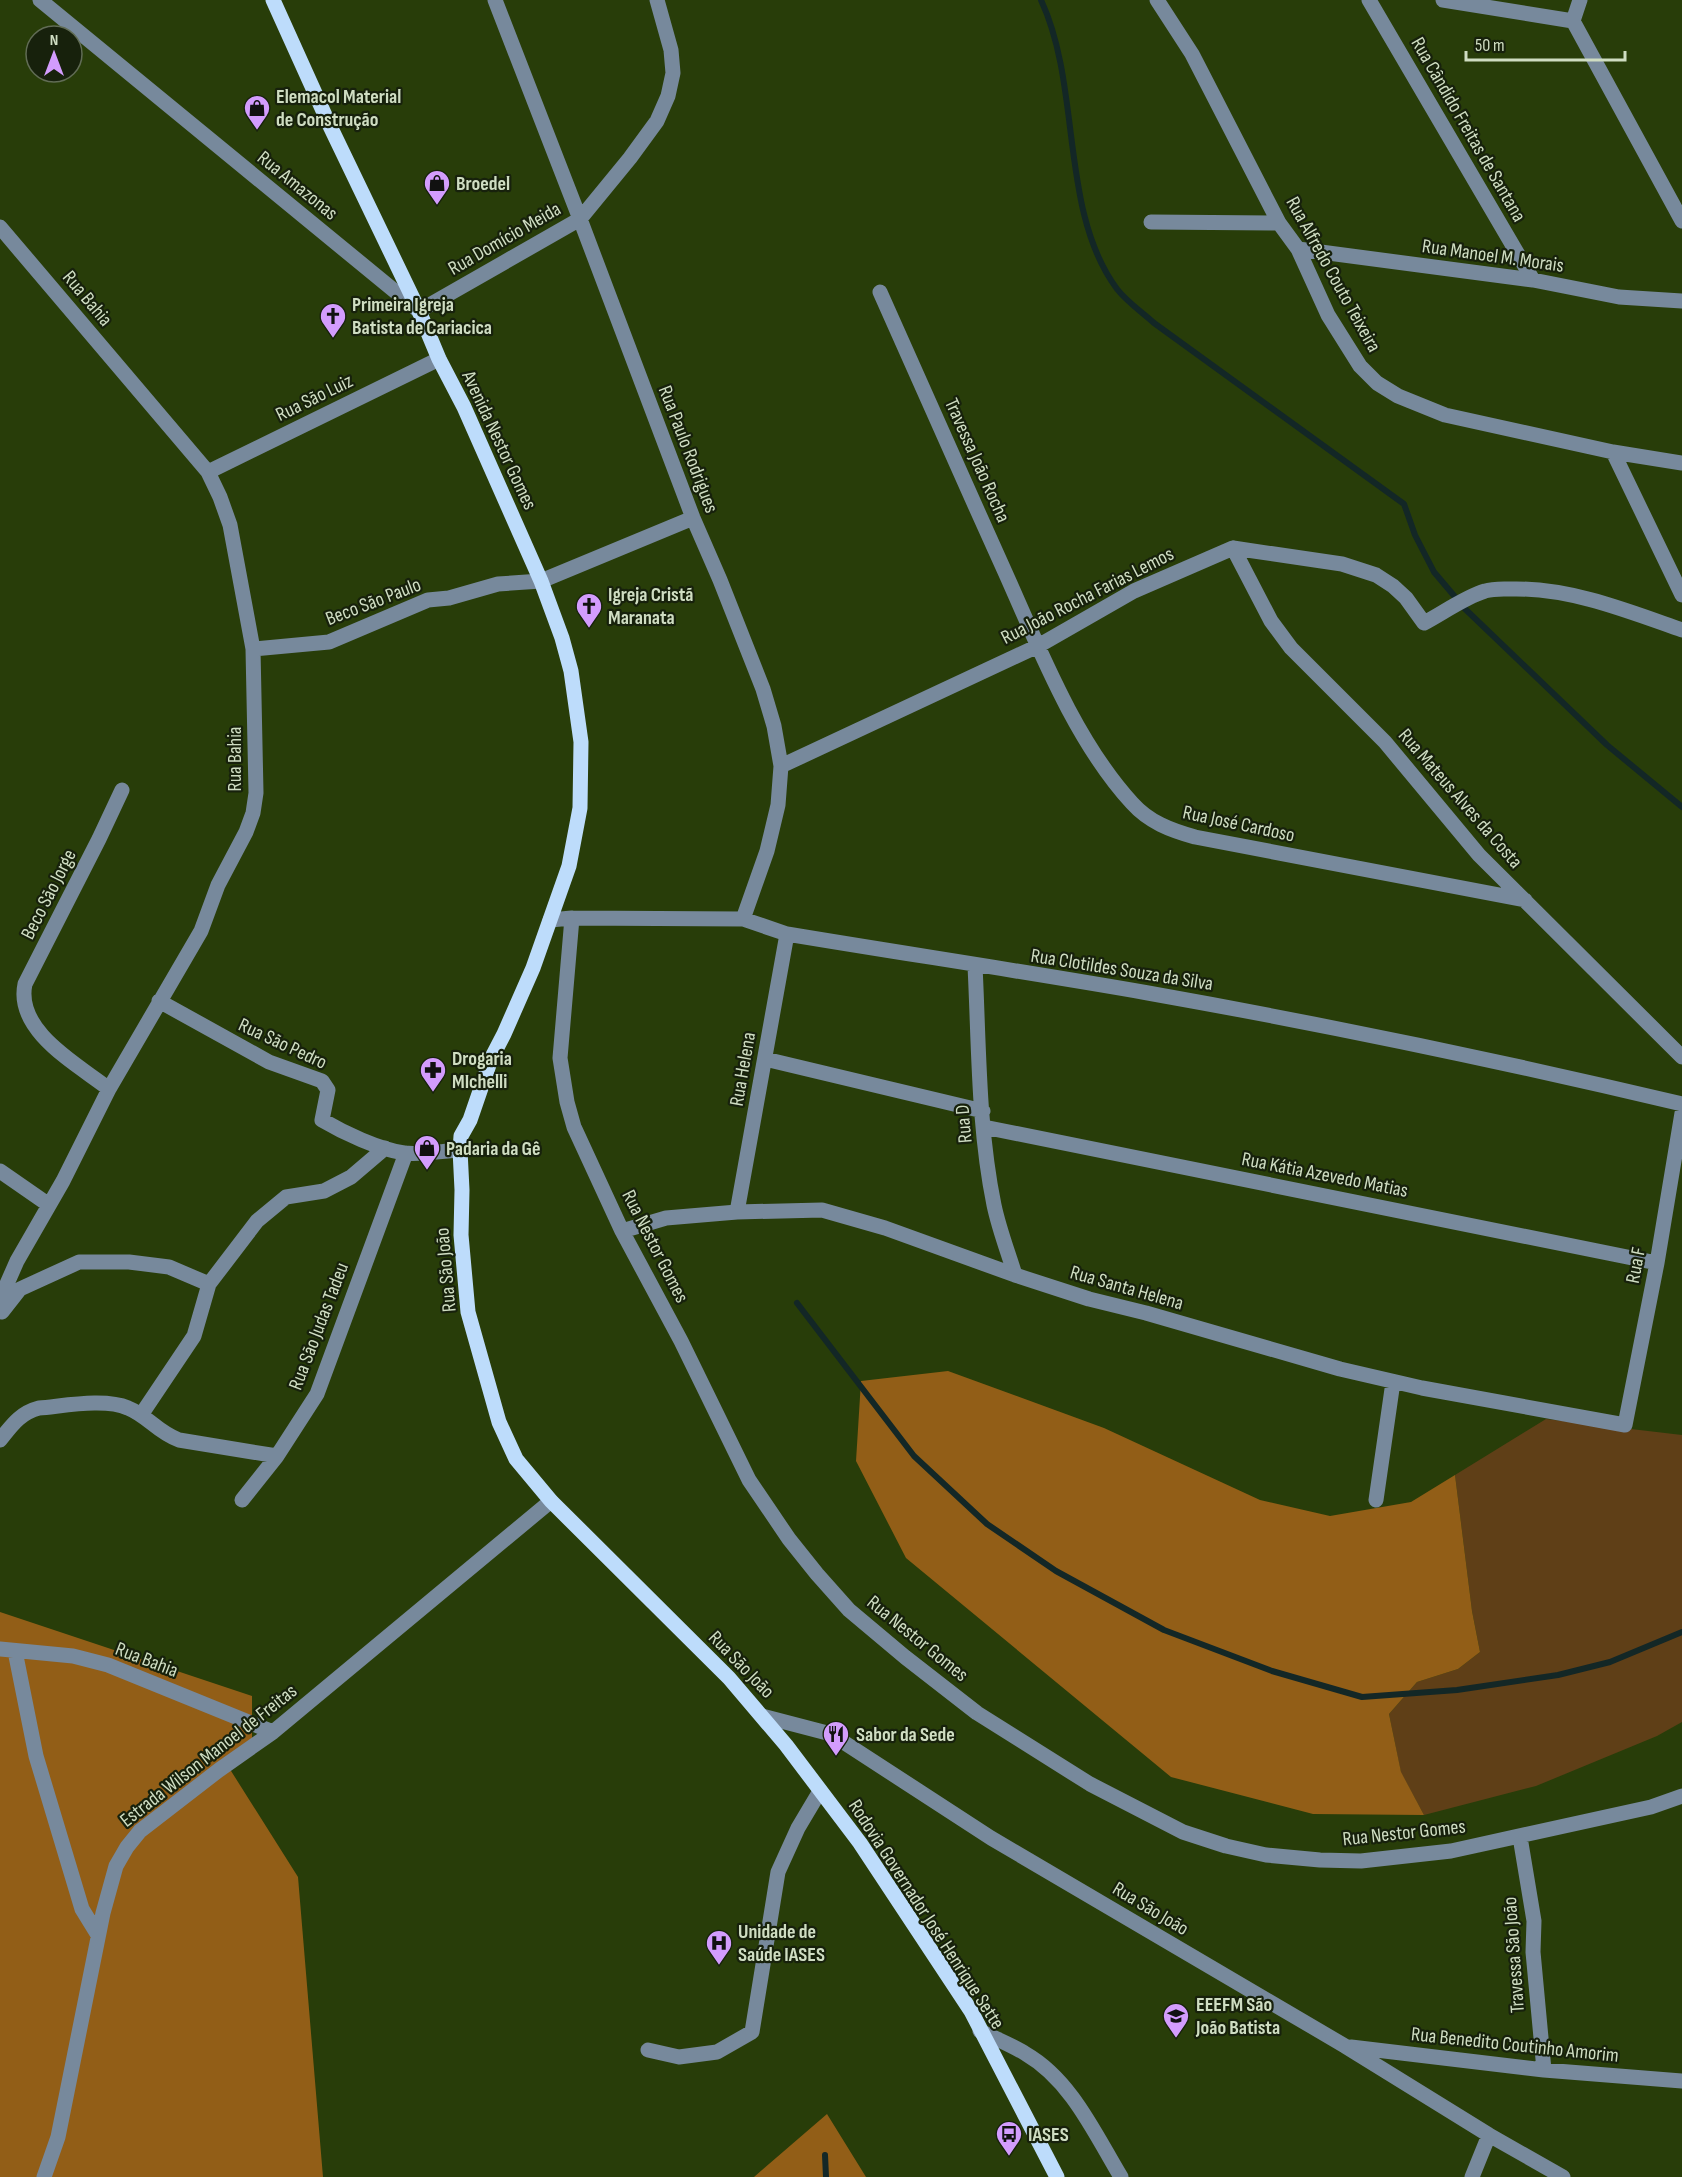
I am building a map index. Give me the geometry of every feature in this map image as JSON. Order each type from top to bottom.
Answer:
[{"type":"main road","name":"Avenida Nestor Gomes","points":[[273,0],[329,124],[419,311],[439,359],[464,407],[541,581],[562,638],[571,671],[581,742],[580,808],[569,866],[550,920]]},
{"type":"main road","name":"Rua São João","points":[[550,920],[533,968],[491,1059],[470,1120],[461,1136],[461,1235],[468,1312],[505,1436],[516,1459],[551,1501],[729,1678],[762,1716]]},
{"type":"main road","name":"Rodovia Governador José Henrique Sette","points":[[762,1716],[860,1843],[971,2012],[1057,2177]]},
{"type":"street","name":"Rua Amazonas","points":[[40,0],[419,311]]},
{"type":"street","name":"Rua Paulo Rodrigues","points":[[495,0],[693,518],[763,689],[774,726],[781,766],[778,805],[767,851],[743,919]]},
{"type":"street","name":"Rua Domício Meida","points":[[419,311],[580,219],[657,121],[668,96],[673,73],[671,50],[657,0]]},
{"type":"street","name":"Rua Alfredo Couto Teixeira","points":[[1157,0],[1192,54],[1280,223],[1298,249],[1328,315],[1360,366],[1377,383],[1398,396],[1445,415],[1613,452],[1682,463]]},
{"type":"street","name":"Rua Cândido Freitas de Santana","points":[[1369,0],[1533,280]]},
{"type":"street","points":[[1443,0],[1573,21]]},
{"type":"street","points":[[1580,0],[1573,21],[1682,221]]},
{"type":"street","points":[[1151,222],[1280,223]]},
{"type":"street","name":"Rua Bahia","points":[[0,227],[208,472],[220,496],[230,525],[253,649],[256,792],[253,813],[246,832],[218,885],[201,931],[109,1089],[63,1181],[16,1261],[6,1286],[0,1313]]},
{"type":"street","name":"Rua Manoel M. Morais","points":[[1298,249],[1533,280],[1619,297],[1682,301]]},
{"type":"street","name":"Travessa João Rocha","points":[[880,292],[1038,646]]},
{"type":"street","name":"Rua São Luiz","points":[[208,472],[439,359]]},
{"type":"street","points":[[1613,452],[1682,595]]},
{"type":"street","name":"Beco São Paulo","points":[[253,649],[329,642],[428,600],[449,598],[498,584],[541,581],[693,518]]},
{"type":"street","points":[[1233,548],[1342,564],[1376,575],[1406,598],[1424,623],[1487,590],[1530,589],[1601,603],[1682,630]]},
{"type":"street","name":"Rua João Rocha Farias Lemos","points":[[781,766],[1038,646],[1134,591],[1233,548]]},
{"type":"street","name":"Rua Mateus Alves da Costa","points":[[1233,548],[1271,621],[1291,648],[1385,742],[1479,855],[1682,1056]]},
{"type":"street","name":"Rua José Cardoso","points":[[1038,646],[1082,734],[1105,769],[1132,803],[1149,819],[1169,830],[1195,837],[1525,900]]},
{"type":"street","name":"Beco São Jorge","points":[[109,1089],[42,1037],[25,1007],[22,995],[25,984],[122,790]]},
{"type":"street","name":"Rua Clotildes Souza da Silva","points":[[550,920],[573,918],[743,919],[787,934],[1146,993],[1292,1020],[1502,1062],[1682,1104]]},
{"type":"street","name":"Rua Nestor Gomes","points":[[573,918],[560,1058],[562,1078],[574,1127],[622,1231],[681,1341],[749,1480],[789,1539],[817,1574],[849,1610],[905,1657],[976,1713],[1090,1784],[1183,1832],[1226,1846],[1266,1855],[1361,1861],[1451,1851],[1651,1807],[1682,1796]]},
{"type":"street","name":"Rua Helena","points":[[737,1212],[787,934]]},
{"type":"street","name":"Rua D","points":[[975,966],[984,1127],[994,1208],[1015,1275]]},
{"type":"street","name":"Rua São Pedro","points":[[159,1002],[268,1062],[322,1082],[328,1090],[322,1120],[385,1148],[406,1153],[460,1150]]},
{"type":"street","points":[[765,1059],[983,1111]]},
{"type":"street","name":"Rua F","points":[[1625,1425],[1657,1263],[1682,1113]]},
{"type":"street","name":"Rua Kátia Azevedo Matias","points":[[984,1127],[1657,1263]]},
{"type":"street","points":[[141,1415],[194,1336],[209,1284],[257,1221],[286,1197],[324,1191],[351,1177],[385,1148]]},
{"type":"street","name":"Rua São Judas Tadeu","points":[[242,1500],[277,1456],[317,1394],[406,1153]]},
{"type":"street","points":[[0,1171],[49,1205]]},
{"type":"street","name":"Rua Santa Helena","points":[[622,1231],[666,1218],[806,1209],[829,1212],[885,1228],[1089,1299],[1146,1313],[1340,1369],[1393,1382],[1625,1425]]},
{"type":"street","points":[[0,1313],[21,1289],[79,1262],[129,1262],[169,1267],[209,1284]]},
{"type":"street","points":[[1376,1500],[1393,1382]]},
{"type":"street","points":[[0,1440],[18,1417],[28,1411],[39,1408],[111,1404],[127,1407],[141,1415],[165,1435],[179,1440],[277,1456]]},
{"type":"street","name":"Estrada Wilson Manoel de Freitas","points":[[44,2177],[58,2137],[98,1935],[116,1866],[127,1846],[140,1831],[273,1732],[551,1501]]},
{"type":"street","points":[[8,1650],[36,1756],[82,1909],[98,1935]]},
{"type":"street","name":"Rua Bahia","points":[[8,1650],[73,1656],[108,1665],[273,1732]]},
{"type":"street","name":"Rua São João","points":[[762,1716],[831,1734],[992,1838],[1345,2046],[1489,2136],[1563,2177]]},
{"type":"street","points":[[648,2050],[679,2057],[717,2052],[752,2031],[778,1872],[798,1828],[820,1791]]},
{"type":"street","name":"Travessa São João","points":[[1520,1837],[1534,1921],[1533,1952],[1544,2070]]},
{"type":"street","points":[[981,2031],[1028,2055],[1050,2073],[1073,2098],[1121,2177]]},
{"type":"street","name":"Rua Benedito Coutinho Amorim","points":[[1345,2046],[1544,2070],[1682,2081]]},
{"type":"street","points":[[1472,2177],[1489,2136]]},
{"type":"shaded area","points":[[948,1371],[1104,1428],[1260,1500],[1330,1516],[1411,1502],[1455,1475],[1472,1611],[1480,1652],[1458,1669],[1417,1682],[1389,1714],[1401,1772],[1424,1815],[1313,1814],[1171,1777],[906,1558],[856,1461],[861,1381]]},
{"type":"shaded area","points":[[1546,1419],[1682,1435],[1682,1722],[1657,1736],[1536,1786],[1424,1815],[1401,1773],[1389,1714],[1417,1682],[1458,1669],[1480,1652],[1472,1611],[1455,1475]]},
{"type":"shaded area","points":[[0,1612],[252,1696],[252,1742],[226,1763],[298,1877],[323,2177],[0,2177]]},
{"type":"shaded area","points":[[827,2114],[866,2177],[754,2177]]},
{"type":"waterway","points":[[1041,0],[1054,34],[1062,71],[1078,186],[1086,223],[1099,258],[1117,289],[1154,323],[1404,504],[1415,535],[1434,572],[1456,598]]},
{"type":"waterway","points":[[1462,606],[1607,745],[1682,807]]},
{"type":"waterway","points":[[797,1303],[914,1456],[987,1524],[1056,1571],[1164,1630],[1272,1671],[1362,1697],[1457,1690],[1558,1675],[1610,1662],[1682,1632]]},
{"type":"waterway","points":[[825,2155],[826,2177]]},
{"type":"place","name":"Elemacol Material de Construção","points":[[257,131]]},
{"type":"place","name":"Broedel","points":[[437,206]]},
{"type":"place","name":"Primeira Igreja Batista de Cariacica","points":[[333,339]]},
{"type":"place","name":"Igreja Cristã Maranata","points":[[589,629]]},
{"type":"place","name":"Drogaria MIchelli","points":[[433,1093]]},
{"type":"place","name":"Padaria da Gê","points":[[427,1171]]},
{"type":"place","name":"Sabor da Sede","points":[[836,1757]]},
{"type":"place","name":"Unidade de Saúde IASES","points":[[719,1966]]},
{"type":"place","name":"EEEFM São João Batista","points":[[1176,2039]]},
{"type":"place","name":"IASES","points":[[1009,2157]]}]
